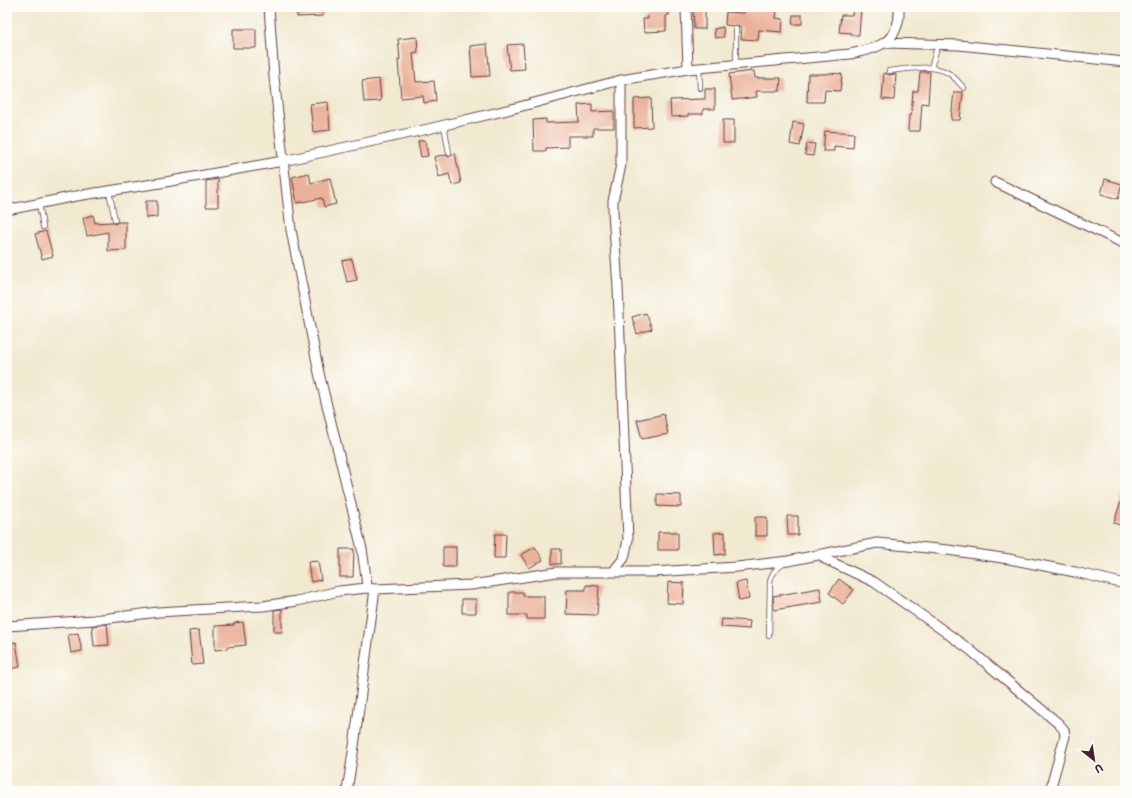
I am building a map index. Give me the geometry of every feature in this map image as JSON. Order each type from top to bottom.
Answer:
[{"type":"street","points":[[269,7],[274,77],[290,230],[302,292],[337,449],[360,542],[366,577],[371,589],[354,746],[347,791]]},
{"type":"street","points":[[686,7],[688,69]]},
{"type":"street","points":[[7,210],[282,161],[444,125],[621,80],[688,69],[862,52],[885,43],[891,38],[895,32],[899,18],[899,7]]},
{"type":"street","points":[[885,43],[959,45],[1125,62]]},
{"type":"street","points":[[613,572],[624,558],[628,540],[618,288],[613,212],[613,201],[621,165],[621,80]]},
{"type":"street","points":[[996,182],[1125,244]]},
{"type":"street","points":[[7,626],[94,620],[158,612],[264,606],[296,601],[339,591],[471,585],[557,572],[687,571],[788,561],[868,544],[890,543],[1009,559],[1125,584]]},
{"type":"street","points":[[821,554],[825,559],[859,574],[880,586],[963,644],[1059,724],[1064,730],[1065,736],[1052,783],[1052,791]]},
{"type":"lane","points":[[736,29],[736,64]]},
{"type":"lane","points":[[931,68],[938,44]]},
{"type":"lane","points":[[699,68],[700,88]]},
{"type":"lane","points":[[889,71],[931,68],[942,70],[949,73],[964,88]]},
{"type":"lane","points":[[444,125],[449,153]]},
{"type":"lane","points":[[109,191],[115,220]]},
{"type":"lane","points":[[40,204],[43,227]]},
{"type":"lane","points":[[769,635],[771,575],[788,561]]},
{"type":"building","points":[[647,7],[668,7],[669,15],[666,15],[666,31],[644,32],[643,19],[648,19]]},
{"type":"building","points":[[693,7],[705,7],[705,29],[694,29]]},
{"type":"building","points":[[767,7],[777,7],[776,18],[783,19],[782,32],[759,30],[758,40],[741,39],[742,27],[725,25],[726,12],[744,13],[744,8],[767,10]]},
{"type":"building","points":[[853,7],[861,7],[859,35],[839,32],[841,15],[852,15]]},
{"type":"building","points":[[323,8],[323,16],[297,17],[297,9]]},
{"type":"building","points":[[793,15],[802,15],[802,24],[792,24]]},
{"type":"building","points":[[723,27],[724,37],[715,38],[714,29]]},
{"type":"building","points":[[233,29],[256,29],[256,48],[233,48]]},
{"type":"building","points":[[417,37],[418,52],[413,53],[416,82],[434,81],[436,101],[424,103],[423,96],[401,98],[398,39]]},
{"type":"building","points":[[487,44],[490,76],[472,77],[470,46]]},
{"type":"building","points":[[523,44],[525,69],[510,70],[507,45]]},
{"type":"building","points":[[754,71],[755,78],[781,78],[780,91],[756,91],[757,97],[732,100],[729,74]]},
{"type":"building","points":[[920,72],[930,72],[928,104],[922,103],[920,131],[908,131],[913,91],[918,91]]},
{"type":"building","points":[[884,73],[889,75],[896,74],[894,100],[882,99]]},
{"type":"building","points":[[808,74],[842,74],[840,91],[825,90],[824,102],[807,102]]},
{"type":"building","points":[[379,79],[381,101],[364,102],[362,81]]},
{"type":"building","points":[[705,89],[715,89],[715,109],[703,109],[703,114],[688,114],[688,116],[671,117],[670,100],[705,99]]},
{"type":"building","points":[[954,92],[963,92],[960,120],[951,120]]},
{"type":"building","points":[[651,98],[652,127],[634,128],[634,99]]},
{"type":"building","points":[[328,102],[330,130],[313,132],[310,104]]},
{"type":"building","points":[[592,104],[592,112],[614,111],[614,128],[593,128],[593,136],[568,136],[568,147],[546,148],[546,151],[534,151],[533,120],[546,119],[546,123],[579,122],[578,105]]},
{"type":"building","points":[[723,120],[734,120],[734,143],[723,143]]},
{"type":"building","points":[[793,122],[804,124],[800,146],[790,144]]},
{"type":"building","points":[[825,131],[854,133],[853,148],[834,146],[834,151],[823,151]]},
{"type":"building","points":[[425,140],[428,156],[421,157],[418,141]]},
{"type":"building","points":[[807,143],[815,144],[813,156],[805,155]]},
{"type":"building","points":[[455,153],[461,183],[452,185],[449,174],[439,177],[434,157],[446,155],[449,157]]},
{"type":"building","points":[[309,173],[311,183],[330,178],[336,204],[324,207],[322,198],[297,203],[292,177]]},
{"type":"building","points":[[218,179],[218,207],[206,207],[206,181]]},
{"type":"building","points":[[1105,179],[1122,184],[1118,199],[1101,194]]},
{"type":"building","points":[[146,201],[157,201],[157,217],[146,218]]},
{"type":"building","points":[[93,215],[95,223],[112,222],[115,224],[118,222],[126,222],[126,250],[108,251],[108,232],[87,236],[83,218]]},
{"type":"building","points":[[46,231],[53,256],[42,259],[35,234]]},
{"type":"building","points":[[352,259],[357,280],[347,282],[342,261]]},
{"type":"building","points":[[646,313],[652,329],[637,334],[632,317]]},
{"type":"building","points":[[664,414],[668,434],[642,439],[637,420]]},
{"type":"building","points":[[657,494],[681,495],[681,507],[657,506]]},
{"type":"building","points":[[1123,494],[1125,494],[1125,527],[1114,523]]},
{"type":"building","points":[[787,516],[798,516],[798,535],[788,535]]},
{"type":"building","points":[[755,517],[767,517],[767,536],[755,536]]},
{"type":"building","points":[[658,532],[678,532],[678,550],[658,550]]},
{"type":"building","points":[[725,532],[725,554],[715,555],[714,533]]},
{"type":"building","points":[[495,534],[506,534],[505,558],[494,558]]},
{"type":"building","points":[[443,547],[456,547],[456,567],[443,567]]},
{"type":"building","points":[[535,547],[543,560],[529,568],[521,555]]},
{"type":"building","points":[[340,549],[354,549],[353,577],[340,577]]},
{"type":"building","points":[[552,549],[561,549],[561,564],[552,564]]},
{"type":"building","points":[[318,561],[321,580],[311,582],[308,562]]},
{"type":"building","points":[[839,579],[854,590],[843,604],[829,593]]},
{"type":"building","points":[[746,581],[749,599],[739,601],[736,583]]},
{"type":"building","points":[[668,582],[684,583],[683,604],[667,603]]},
{"type":"building","points":[[586,585],[599,586],[597,615],[566,614],[567,590],[586,590]]},
{"type":"building","points":[[820,588],[822,602],[774,610],[773,596]]},
{"type":"building","points":[[509,592],[523,592],[523,596],[544,596],[544,619],[527,619],[527,615],[509,615]]},
{"type":"building","points":[[462,599],[476,599],[476,613],[462,613]]},
{"type":"building","points":[[282,609],[282,632],[274,632],[274,610]]},
{"type":"building","points":[[722,619],[750,621],[749,629],[721,627]]},
{"type":"building","points":[[243,622],[246,645],[215,650],[215,626],[234,625],[234,623]]},
{"type":"building","points":[[107,624],[109,645],[94,646],[92,626]]},
{"type":"building","points":[[199,630],[203,664],[192,665],[189,631]]},
{"type":"building","points":[[78,633],[82,651],[71,653],[68,635]]},
{"type":"building","points":[[16,642],[20,667],[9,669],[7,644]]}]
